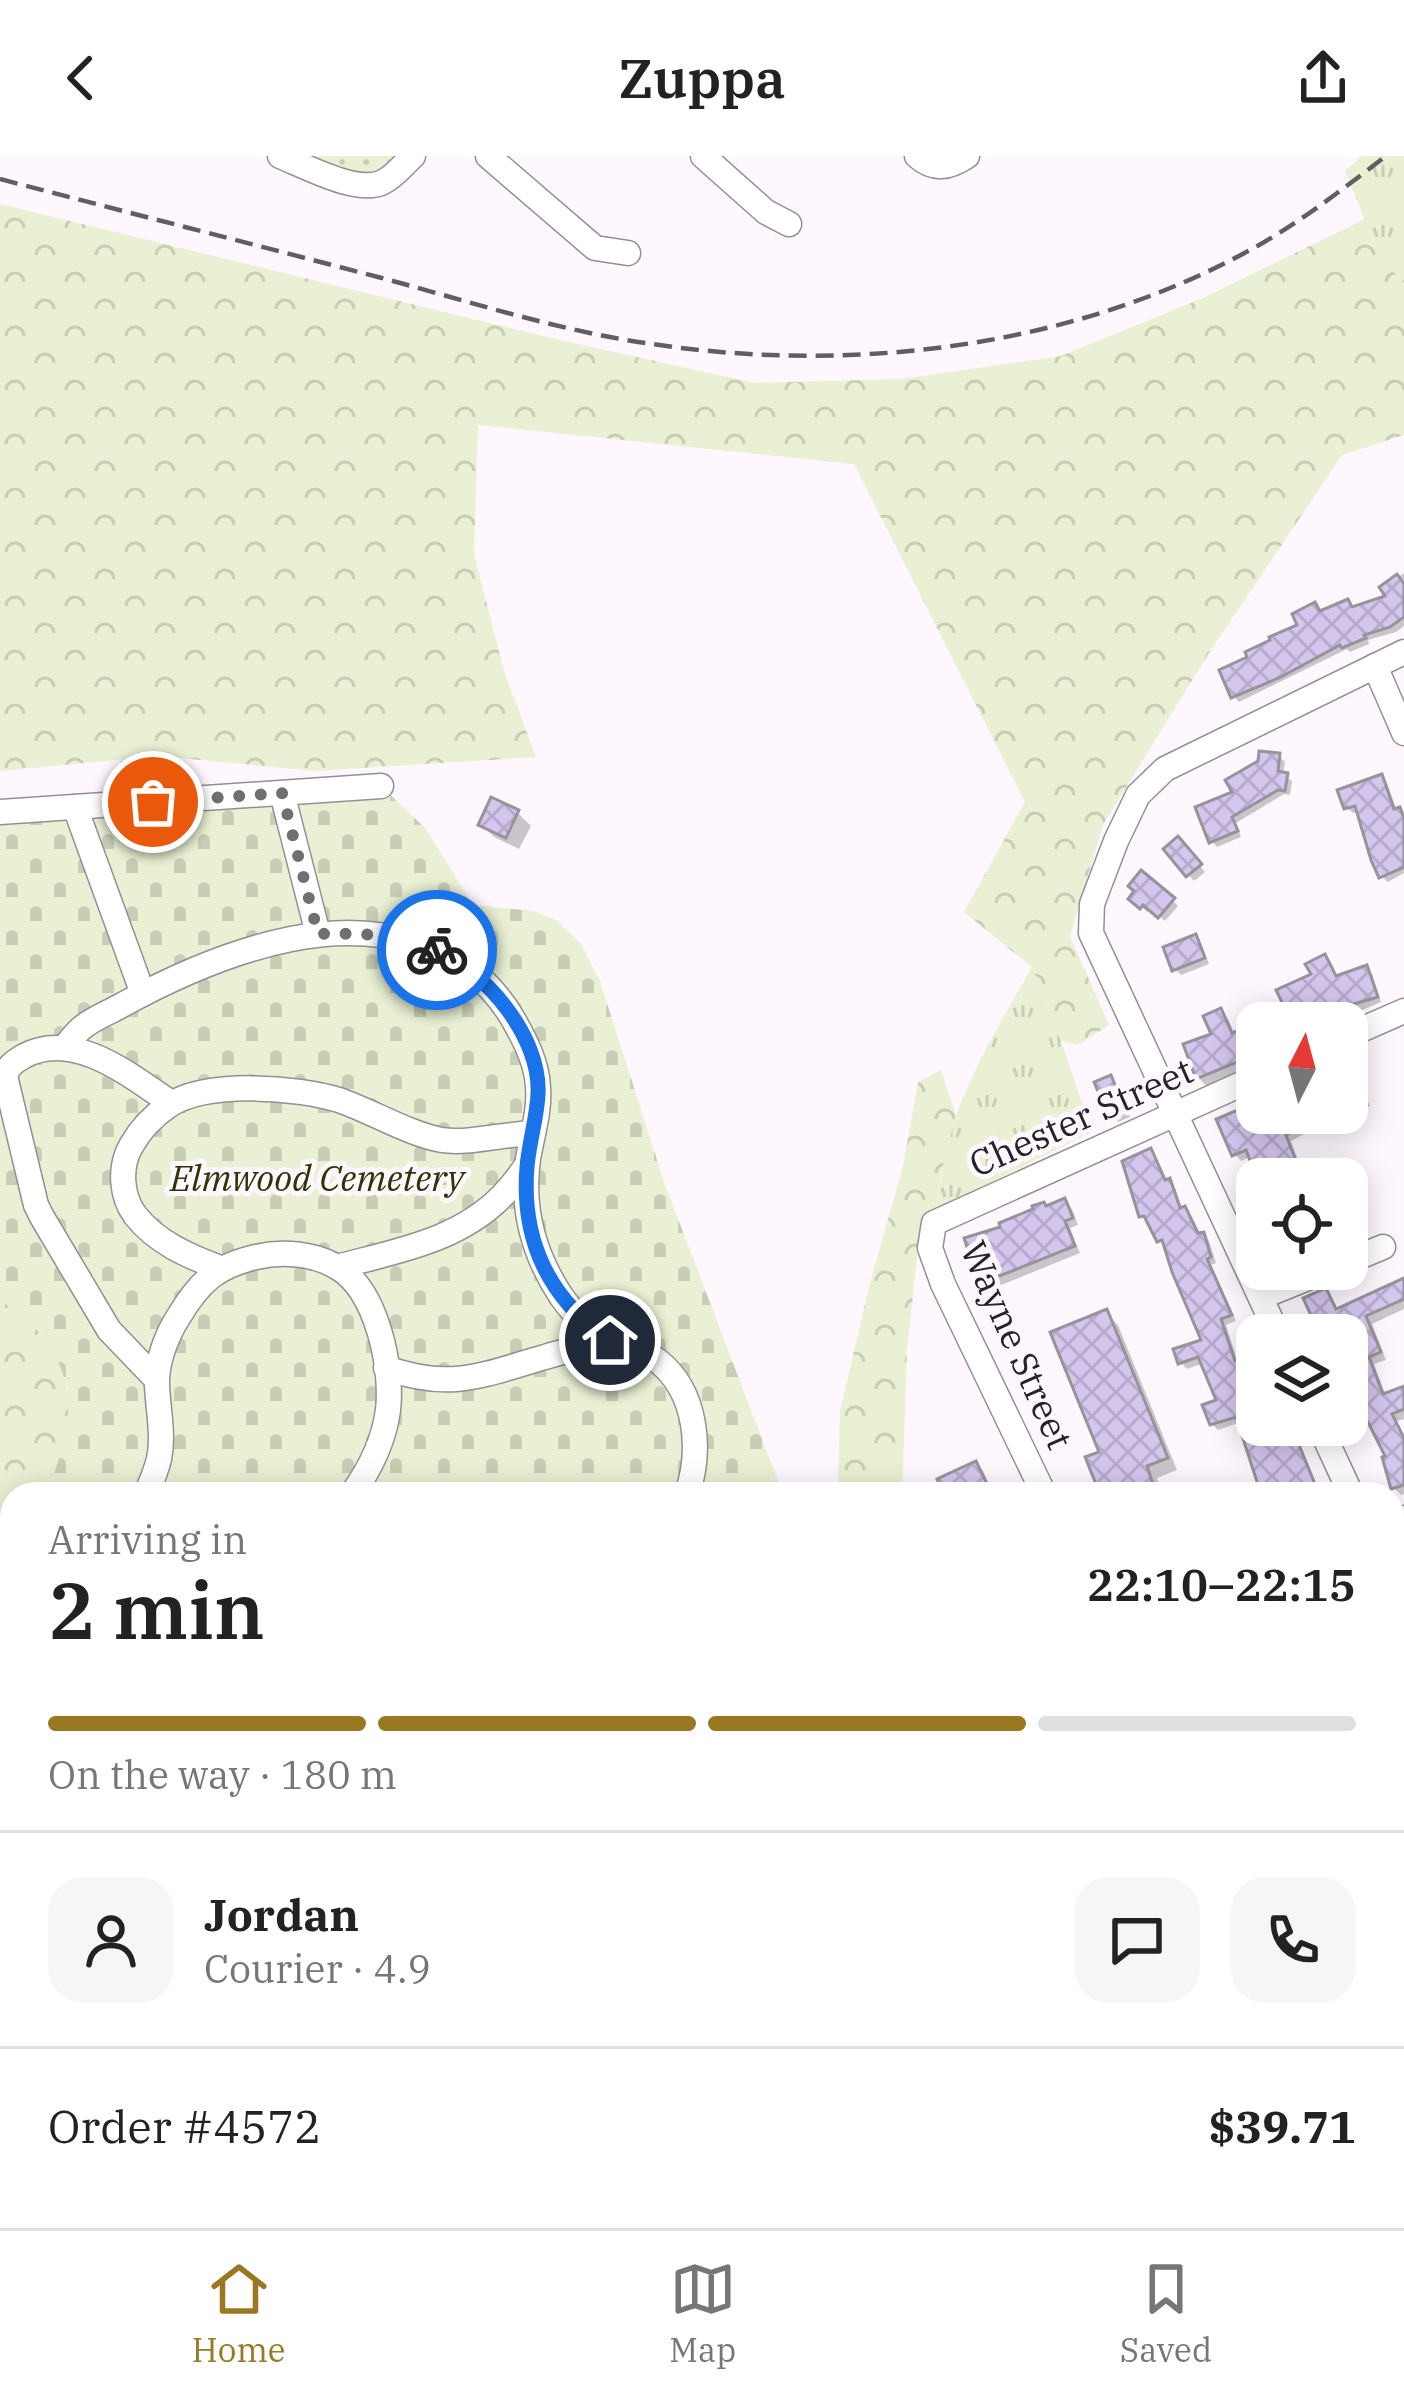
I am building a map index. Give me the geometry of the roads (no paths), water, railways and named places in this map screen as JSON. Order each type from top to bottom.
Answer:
[{"type":"street","points":[[280,156],[355,185],[370,186],[386,182],[413,156]]},
{"type":"street","points":[[488,156],[595,248],[628,253]]},
{"type":"street","points":[[703,156],[766,212],[789,224]]},
{"type":"street","points":[[917,156],[927,165],[959,161]]},
{"type":"street","points":[[1269,1314],[1091,933],[1092,904],[1138,795],[1165,769],[1404,652]]},
{"type":"street","points":[[1375,666],[1404,733]]},
{"type":"street","points":[[0,812],[381,786]]},
{"type":"street","points":[[282,793],[318,934]]},
{"type":"street","points":[[75,807],[143,994]]},
{"type":"street","points":[[64,1047],[81,1028],[143,994],[245,950],[318,934],[365,933],[423,944],[467,966],[489,986],[518,1026],[536,1070],[539,1091],[526,1189],[529,1221],[543,1266],[563,1300],[584,1323],[658,1360],[673,1377],[696,1438],[690,1482]]},
{"type":"street","points":[[1368,1027],[1404,1011]]},
{"type":"street","points":[[157,1379],[109,1330],[42,1217],[2,1076],[31,1052],[64,1047],[117,1067],[172,1103]]},
{"type":"street","name":"Chester Street","points":[[934,1223],[1236,1086]]},
{"type":"street","points":[[220,1268],[157,1238],[134,1214],[124,1195],[128,1150],[144,1126],[172,1103],[214,1091],[304,1091],[447,1141],[533,1132]]},
{"type":"street","points":[[150,1482],[161,1435],[157,1379],[168,1337],[201,1285],[220,1268],[284,1253],[337,1267],[426,1244],[502,1197],[527,1165]]},
{"type":"street","name":"Wayne Street","points":[[934,1223],[930,1247],[943,1284],[1038,1482]]},
{"type":"street","points":[[1368,1253],[1383,1247]]},
{"type":"street","points":[[337,1267],[370,1309],[386,1368],[385,1423],[374,1459],[360,1482]]},
{"type":"street","points":[[1261,1297],[1278,1290]]},
{"type":"street","points":[[386,1368],[416,1378],[459,1380],[610,1340]]},
{"type":"street","points":[[1329,1446],[1345,1482]]},
{"type":"railway","points":[[0,179],[583,331],[728,353],[805,356],[960,345],[1111,310],[1183,283],[1252,249],[1386,156]]},
{"type":"park label","name":"Elmwood Cemetery","points":[[317,1178]]}]
